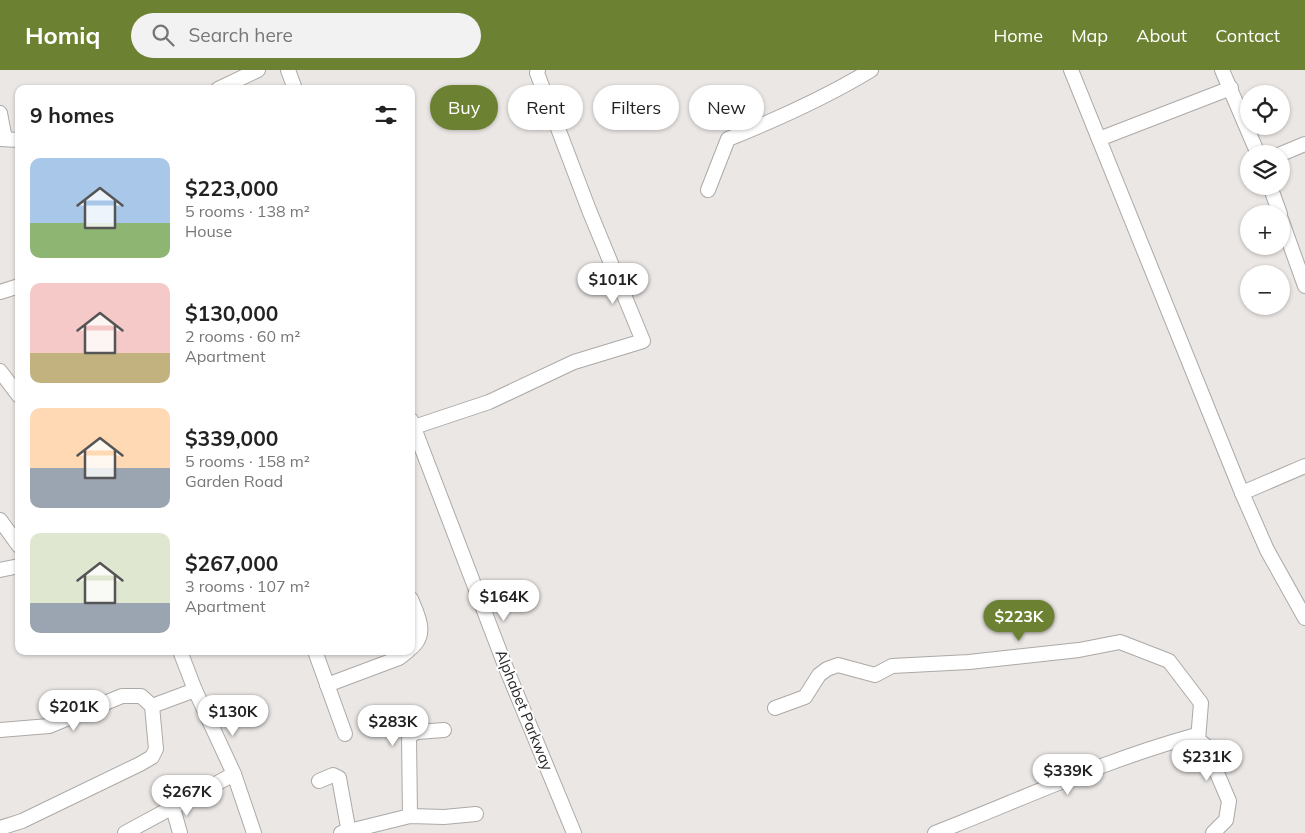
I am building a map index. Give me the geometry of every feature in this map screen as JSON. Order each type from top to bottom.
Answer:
[{"type":"street","points":[[226,85],[258,70]]},
{"type":"street","points":[[288,70],[294,85]]},
{"type":"street","points":[[415,422],[489,402],[574,362],[643,342],[589,210],[537,73],[538,70]]},
{"type":"street","points":[[708,190],[728,140],[780,119],[833,93],[871,70]]},
{"type":"street","points":[[1071,70],[1242,493],[1267,550],[1305,618]]},
{"type":"street","points":[[1222,70],[1254,145]]},
{"type":"street","points":[[1099,139],[1231,88]]},
{"type":"street","points":[[0,113],[8,140]]},
{"type":"street","points":[[1290,150],[1305,144]]},
{"type":"street","points":[[1290,241],[1302,270],[1305,286]]},
{"type":"street","points":[[0,292],[15,287]]},
{"type":"street","points":[[0,370],[15,391]]},
{"type":"street","name":"Alphabet Parkway","points":[[415,428],[506,668],[574,833]]},
{"type":"street","points":[[1242,493],[1305,466]]},
{"type":"street","points":[[0,520],[15,541]]},
{"type":"street","points":[[0,570],[15,567]]},
{"type":"street","points":[[415,608],[422,624],[418,643],[415,645]]},
{"type":"street","points":[[775,708],[805,697],[819,675],[827,668],[838,665],[875,675],[892,666],[969,662],[1079,650],[1120,642],[1169,661],[1201,703],[1198,740]]},
{"type":"street","points":[[182,655],[195,690],[234,774],[254,833]]},
{"type":"street","points":[[316,655],[344,734]]},
{"type":"street","points":[[327,685],[400,658],[403,655]]},
{"type":"street","points":[[152,706],[195,690]]},
{"type":"street","points":[[0,730],[49,726],[122,696],[141,696],[152,706],[156,749],[152,757],[22,821],[0,828]]},
{"type":"street","points":[[410,816],[409,736],[416,732],[444,730]]},
{"type":"street","points":[[935,833],[1032,793],[1169,742],[1193,736],[1205,746],[1229,801],[1226,820],[1214,833]]},
{"type":"street","points":[[125,833],[234,774]]},
{"type":"street","points":[[319,781],[333,775],[339,778],[346,832],[410,816],[444,817],[476,814]]},
{"type":"street","points":[[173,808],[180,833]]}]
